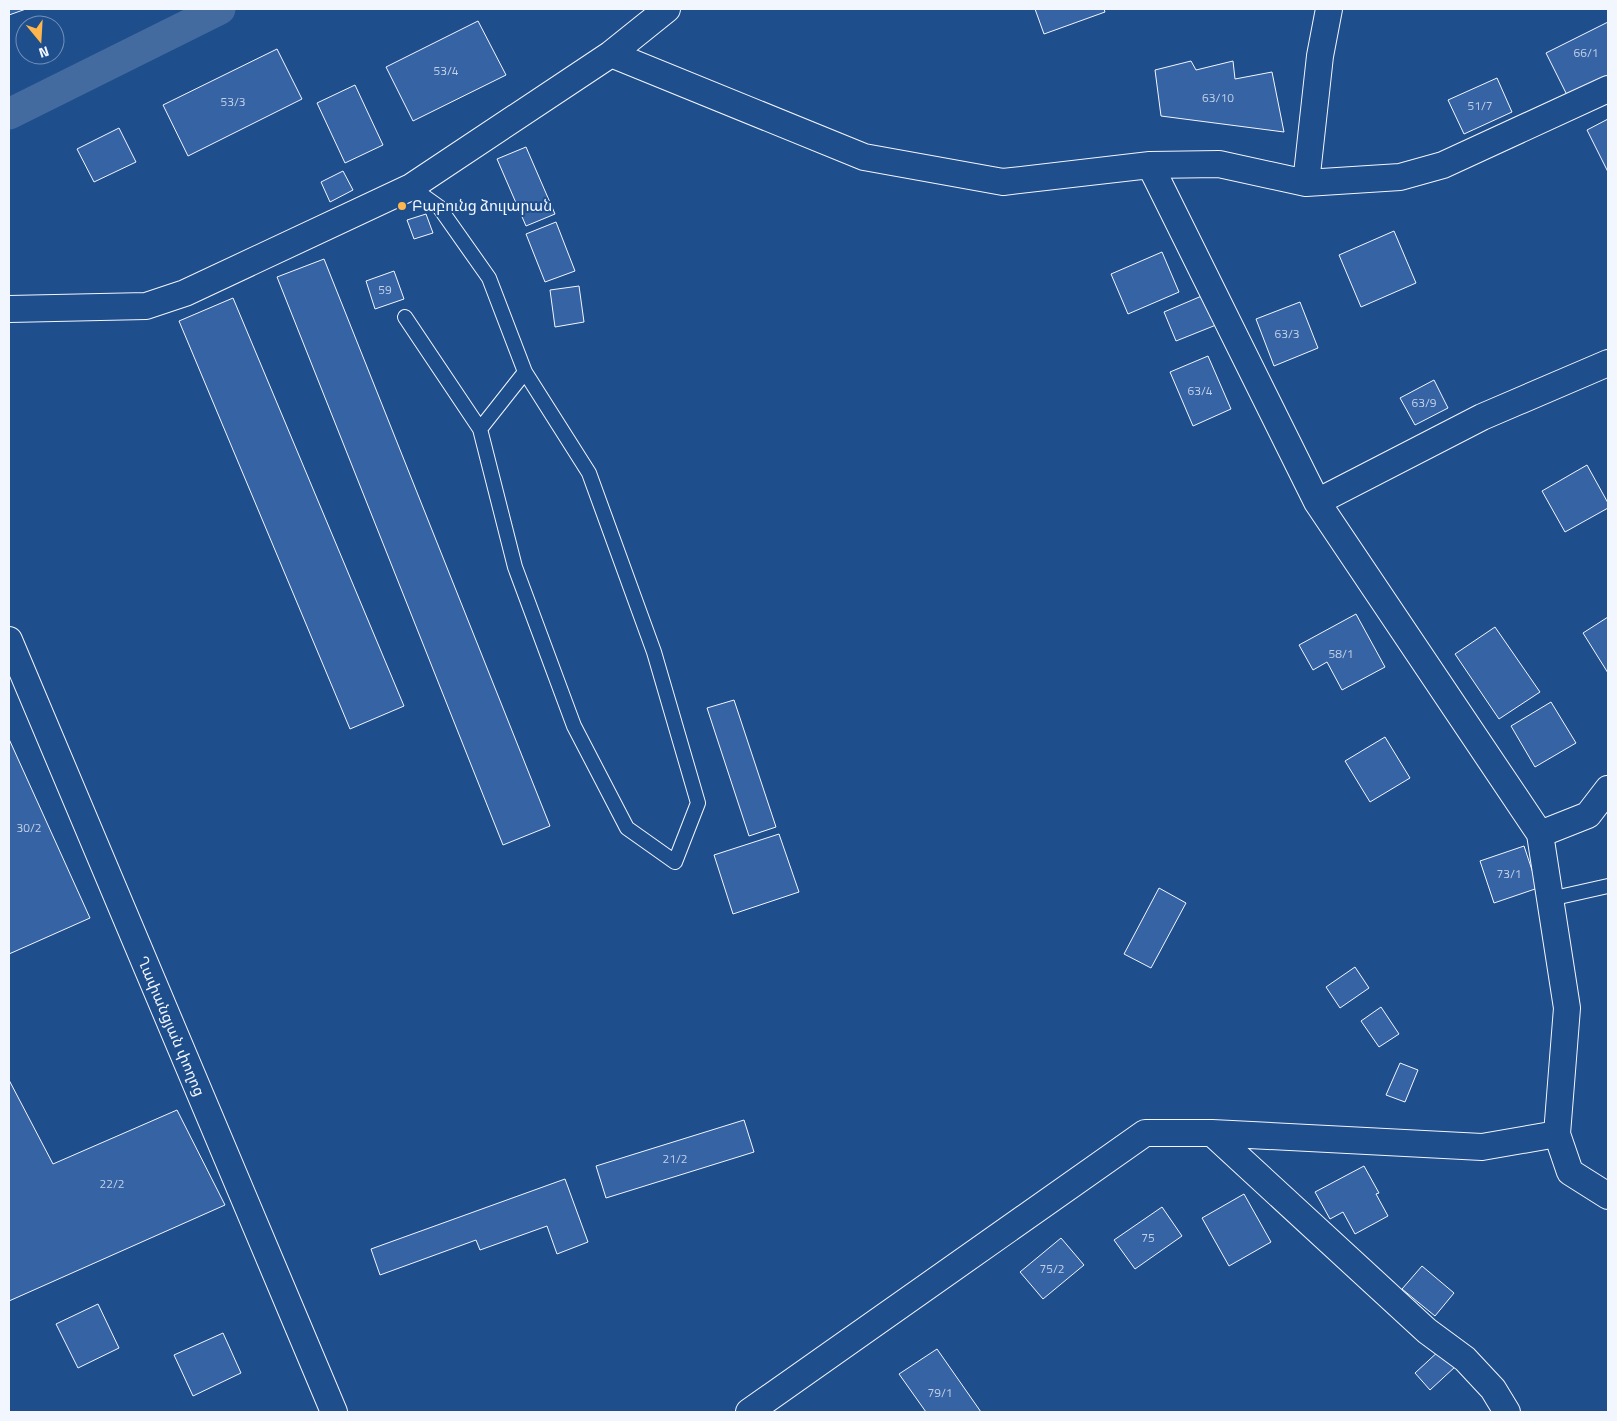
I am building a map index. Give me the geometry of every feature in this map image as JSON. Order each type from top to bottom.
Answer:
[{"type":"street","points":[[9,309],[146,306],[185,293],[411,187],[611,54],[667,9]]},
{"type":"street","points":[[1306,183],[1320,56],[1329,9]]},
{"type":"street","points":[[611,54],[864,158],[1003,182],[1150,165],[1219,164],[1306,183],[1400,178],[1443,165],[1608,89]]},
{"type":"street","points":[[1150,165],[1317,502],[1540,834],[1567,1008],[1557,1134],[1570,1172],[1608,1196]]},
{"type":"street","points":[[1317,502],[1482,417],[1608,363]]},
{"type":"street","name":"Ղափանցյան փողոց","points":[[9,640],[334,1412]]},
{"type":"street","points":[[1540,834],[1588,815],[1608,789]]},
{"type":"street","points":[[749,1412],[1144,1133],[1212,1133],[1482,1147],[1557,1134]]},
{"type":"street","points":[[1212,1133],[1427,1331],[1465,1359],[1493,1390],[1508,1412]]},
{"type":"lane","points":[[405,317],[480,429],[515,567],[574,726],[627,828],[675,862],[698,803],[654,652],[589,473],[525,372],[489,278],[439,207],[411,187]]},
{"type":"lane","points":[[480,429],[525,372]]},
{"type":"lane","points":[[1550,899],[1608,886]]},
{"type":"building","points":[[9,9],[26,9],[9,15]]},
{"type":"building","points":[[1035,9],[1104,9],[1105,12],[1044,34]]},
{"type":"building","points":[[478,21],[506,75],[413,121],[386,67]]},
{"type":"building","points":[[1608,22],[1608,77],[1568,97],[1546,53]]},
{"type":"building","points":[[277,49],[302,99],[188,156],[163,105]]},
{"type":"building","points":[[1191,61],[1196,70],[1233,61],[1235,79],[1272,72],[1284,132],[1161,116],[1155,70]]},
{"type":"building","points":[[1497,78],[1512,112],[1464,134],[1448,100]]},
{"type":"building","points":[[355,85],[383,145],[345,163],[317,103]]},
{"type":"building","points":[[1608,119],[1608,172],[1587,130]]},
{"type":"building","points":[[119,128],[136,162],[94,182],[77,149]]},
{"type":"building","points":[[526,147],[555,214],[526,226],[497,159]]},
{"type":"building","points":[[343,171],[353,190],[330,202],[321,182]]},
{"type":"building","points":[[426,214],[433,233],[414,239],[407,220]]},
{"type":"building","points":[[556,222],[575,271],[545,282],[526,234]]},
{"type":"building","points":[[1394,231],[1416,283],[1361,307],[1339,255]]},
{"type":"building","points":[[1162,252],[1179,292],[1128,314],[1111,274]]},
{"type":"building","points":[[324,259],[550,826],[503,845],[277,277]]},
{"type":"building","points":[[394,271],[404,299],[375,309],[366,281]]},
{"type":"building","points":[[579,286],[584,322],[555,327],[550,290]]},
{"type":"building","points":[[1204,295],[1216,325],[1176,341],[1164,312]]},
{"type":"building","points":[[233,298],[404,706],[350,729],[179,321]]},
{"type":"building","points":[[1300,302],[1318,348],[1274,366],[1256,319]]},
{"type":"building","points":[[1208,356],[1231,409],[1193,426],[1170,372]]},
{"type":"building","points":[[1434,380],[1448,408],[1415,425],[1400,398]]},
{"type":"building","points":[[1587,465],[1608,503],[1608,508],[1565,532],[1542,491]]},
{"type":"building","points":[[1356,614],[1385,667],[1342,690],[1327,662],[1313,670],[1299,645]]},
{"type":"building","points":[[1608,617],[1608,673],[1583,633]]},
{"type":"building","points":[[1495,627],[1540,692],[1499,719],[1455,654]]},
{"type":"building","points":[[734,700],[776,827],[749,836],[707,708]]},
{"type":"building","points":[[1551,702],[1576,743],[1535,767],[1511,726]]},
{"type":"building","points":[[1385,737],[1410,778],[1370,802],[1345,761]]},
{"type":"building","points":[[9,739],[90,918],[9,954]]},
{"type":"building","points":[[779,834],[799,892],[733,914],[714,855]]},
{"type":"building","points":[[1524,846],[1538,888],[1494,903],[1480,861]]},
{"type":"building","points":[[1159,888],[1186,903],[1151,968],[1124,954]]},
{"type":"building","points":[[1355,967],[1369,988],[1340,1008],[1326,987]]},
{"type":"building","points":[[1381,1007],[1399,1034],[1379,1047],[1361,1021]]},
{"type":"building","points":[[1400,1063],[1418,1070],[1405,1102],[1386,1095]]},
{"type":"building","points":[[9,1080],[53,1164],[177,1110],[225,1205],[9,1301]]},
{"type":"building","points":[[744,1120],[754,1152],[606,1198],[596,1166]]},
{"type":"building","points":[[1364,1166],[1379,1193],[1376,1194],[1388,1216],[1355,1234],[1343,1212],[1330,1219],[1315,1192]]},
{"type":"building","points":[[565,1179],[588,1242],[557,1254],[547,1226],[480,1250],[476,1240],[380,1275],[371,1249]]},
{"type":"building","points":[[1244,1194],[1271,1242],[1229,1266],[1202,1218]]},
{"type":"building","points":[[1162,1207],[1182,1236],[1135,1269],[1114,1240]]},
{"type":"building","points":[[1061,1238],[1084,1265],[1043,1299],[1020,1272]]},
{"type":"building","points":[[1422,1266],[1454,1293],[1435,1316],[1402,1289]]},
{"type":"building","points":[[98,1304],[119,1348],[78,1368],[56,1324]]},
{"type":"building","points":[[223,1333],[241,1373],[193,1396],[174,1355]]},
{"type":"building","points":[[937,1349],[981,1412],[926,1412],[899,1374]]},
{"type":"building","points":[[1441,1349],[1456,1366],[1430,1390],[1415,1373]]},
{"type":"waterway","points":[[9,114],[220,9]]},
{"type":"place","name":"Բաբունց ձուլարան","points":[[402,206]]}]
